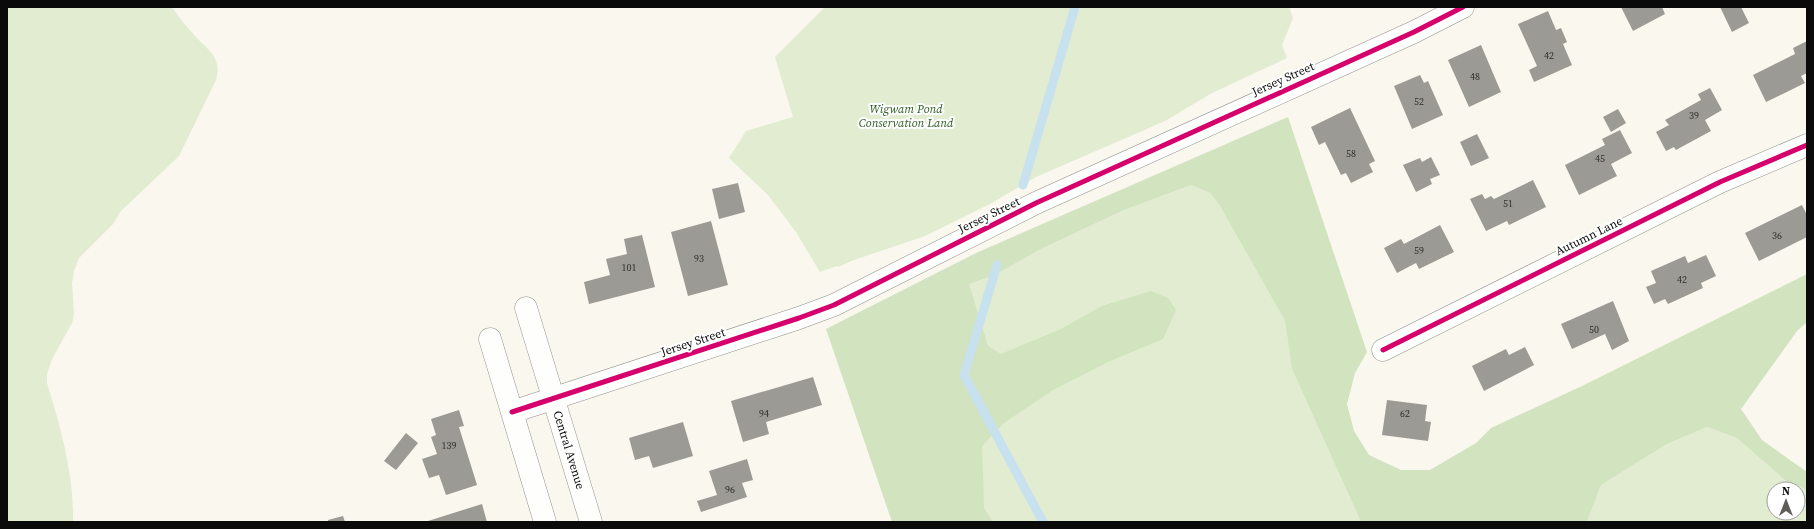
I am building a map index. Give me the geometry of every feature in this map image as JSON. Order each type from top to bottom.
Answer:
[{"type":"street","name":"Jersey Street","points":[[512,412],[799,318],[834,305],[1036,203],[1414,32],[1463,7]]},
{"type":"street","name":"Autumn Lane","points":[[1383,350],[1720,182],[1807,145]]},
{"type":"street","name":"Central Avenue","points":[[526,308],[591,522]]},
{"type":"street","points":[[490,339],[545,522]]},
{"type":"green space","points":[[7,7],[172,7],[189,29],[213,55],[217,66],[216,80],[179,156],[121,211],[113,224],[79,258],[74,271],[72,283],[74,314],[72,323],[52,359],[47,374],[47,383],[62,435],[69,469],[73,504],[73,522],[7,522]]},
{"type":"green space","name":"Wigwam Pond Conservation Land","points":[[825,7],[1289,7],[1293,18],[1282,45],[1287,58],[1212,93],[1165,121],[1036,177],[990,204],[925,236],[820,272],[796,232],[768,195],[729,158],[746,131],[793,117],[775,57]]},
{"type":"green space","points":[[1288,117],[1367,352],[1355,373],[1347,404],[1354,431],[1369,455],[1401,470],[1430,470],[1476,443],[1491,428],[1582,386],[1807,274],[1807,322],[1797,331],[1741,409],[1762,440],[1807,472],[1807,490],[1806,481],[1786,481],[1737,438],[1707,427],[1667,444],[1601,485],[1587,522],[1361,522],[1292,369],[1285,321],[1220,206],[1210,193],[1191,185],[1124,210],[1041,249],[993,276],[969,284],[988,346],[1001,354],[1061,329],[1102,306],[1151,291],[1168,298],[1176,310],[1163,339],[1110,361],[1053,390],[1004,423],[982,446],[984,508],[993,522],[892,522],[826,329],[976,253]]},
{"type":"green space","points":[[1191,185],[1210,193],[1220,206],[1285,321],[1292,369],[1361,522],[902,522],[913,303],[993,276],[1041,249],[1124,210]]},
{"type":"green space","points":[[1707,427],[1737,438],[1786,481],[1766,481],[1766,521],[1806,521],[1806,490],[1807,522],[1587,522],[1601,485],[1667,444]]},
{"type":"building","points":[[1621,7],[1662,7],[1665,14],[1633,31]]},
{"type":"building","points":[[1720,7],[1741,7],[1749,23],[1732,32]]},
{"type":"building","points":[[1548,11],[1556,30],[1561,28],[1567,42],[1563,44],[1572,65],[1534,82],[1529,70],[1537,66],[1518,24]]},
{"type":"building","points":[[1807,41],[1807,73],[1801,76],[1805,83],[1766,102],[1753,75],[1795,54],[1793,48]]},
{"type":"building","points":[[1481,45],[1501,92],[1469,107],[1448,60]]},
{"type":"building","points":[[1420,75],[1424,83],[1428,81],[1443,115],[1412,129],[1394,86]]},
{"type":"building","points":[[1710,88],[1722,110],[1705,120],[1711,131],[1676,150],[1674,147],[1666,151],[1656,132],[1669,125],[1665,120],[1701,100],[1698,94]]},
{"type":"building","points":[[1350,108],[1375,161],[1369,164],[1373,172],[1351,183],[1346,173],[1341,175],[1325,142],[1319,145],[1311,127]]},
{"type":"building","points":[[1618,109],[1626,123],[1611,132],[1603,117]]},
{"type":"building","points":[[1620,130],[1632,153],[1611,164],[1617,176],[1579,195],[1565,165],[1605,145],[1602,139]]},
{"type":"building","points":[[1477,134],[1489,158],[1471,166],[1460,142]]},
{"type":"building","points":[[1431,157],[1440,175],[1430,179],[1432,184],[1416,192],[1403,165],[1420,158],[1422,162]]},
{"type":"building","points":[[1533,180],[1546,207],[1509,225],[1507,221],[1486,231],[1470,199],[1482,194],[1485,199],[1491,196],[1494,199]]},
{"type":"building","points":[[738,183],[745,212],[719,219],[712,189]]},
{"type":"building","points":[[1802,205],[1807,215],[1807,237],[1759,261],[1745,233]]},
{"type":"building","points":[[711,221],[728,285],[688,296],[671,232]]},
{"type":"building","points":[[1440,225],[1454,252],[1419,269],[1416,263],[1397,273],[1384,248],[1401,239],[1404,244]]},
{"type":"building","points":[[642,235],[655,287],[589,304],[584,282],[610,275],[606,259],[627,254],[624,239]]},
{"type":"building","points":[[1706,255],[1716,276],[1701,283],[1703,288],[1668,304],[1665,299],[1654,304],[1646,287],[1656,283],[1651,271],[1685,256],[1688,263]]},
{"type":"building","points":[[1613,301],[1629,341],[1612,350],[1605,334],[1572,349],[1561,324]]},
{"type":"building","points":[[1525,347],[1534,365],[1484,391],[1472,366],[1506,349],[1509,355]]},
{"type":"building","points":[[813,377],[822,405],[766,422],[769,434],[743,442],[731,401]]},
{"type":"building","points":[[1387,400],[1427,405],[1425,421],[1431,422],[1428,441],[1382,435]]},
{"type":"building","points":[[459,410],[464,426],[459,427],[477,485],[446,495],[439,475],[429,478],[422,459],[437,454],[431,437],[436,435],[431,419]]},
{"type":"building","points":[[683,422],[693,456],[653,468],[649,456],[635,460],[629,438]]},
{"type":"building","points":[[406,433],[418,443],[396,470],[384,461]]},
{"type":"building","points":[[747,459],[753,480],[742,483],[747,497],[701,512],[697,501],[717,495],[709,471]]},
{"type":"building","points":[[482,504],[487,522],[428,521]]},
{"type":"building","points":[[343,516],[345,522],[328,522],[328,520]]},
{"type":"waterway","points":[[1023,185],[1075,7]]},
{"type":"waterway","points":[[997,265],[964,375],[1043,522]]},
{"type":"cycle path","points":[[512,412],[799,318],[834,305],[1036,203],[1414,32],[1463,7]]},
{"type":"cycle path","points":[[1383,350],[1720,182],[1807,145]]}]
